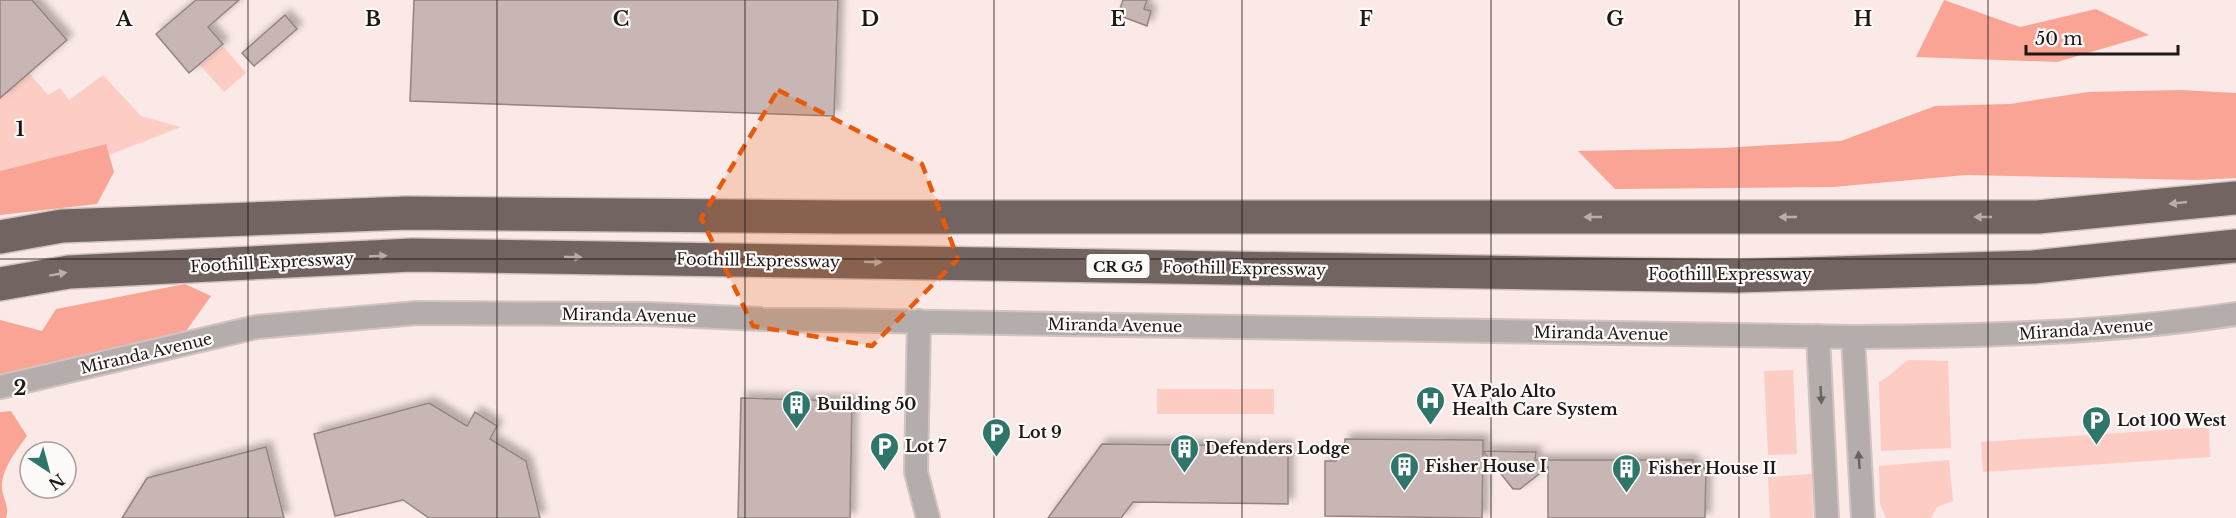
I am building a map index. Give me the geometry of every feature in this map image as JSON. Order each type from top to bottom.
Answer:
[{"type":"highway","points":[[0,237],[62,226],[407,213],[842,217],[2038,217],[2236,198]]},
{"type":"highway","name":"Foothill Expressway","points":[[0,284],[69,272],[412,255],[1736,276],[2033,267],[2236,246]]},
{"type":"street","name":"Miranda Avenue","points":[[0,387],[257,327],[417,313],[608,314],[762,320],[1853,337],[1985,336],[2094,330],[2236,314]]},
{"type":"street","points":[[919,321],[916,471],[928,518]]},
{"type":"street","points":[[1818,336],[1827,518]]},
{"type":"street","points":[[1853,337],[1863,518]]},
{"type":"highlighted area","points":[[778,90],[922,164],[958,259],[872,346],[753,326],[701,218]]},
{"type":"shaded area","points":[[1944,0],[2020,27],[2096,9],[2149,35],[2057,62],[1916,57]]},
{"type":"shaded area","points":[[223,46],[246,73],[224,92],[200,65]]},
{"type":"shaded area","points":[[29,73],[48,95],[60,88],[69,100],[103,75],[141,116],[181,127],[109,155],[105,144],[0,171],[0,98]]},
{"type":"shaded area","points":[[2181,90],[2236,93],[2236,178],[2197,180],[1966,175],[1833,187],[1615,189],[1578,151],[1723,148],[1841,141],[1935,106],[2010,104],[2088,92]]},
{"type":"shaded area","points":[[106,144],[114,172],[97,204],[0,215],[0,171]]},
{"type":"shaded area","points":[[185,284],[211,296],[186,331],[0,376],[0,320],[42,331],[56,309]]},
{"type":"shaded area","points":[[1909,360],[1948,361],[1951,448],[1881,451],[1879,382]]},
{"type":"shaded area","points":[[1793,370],[1797,454],[1768,455],[1764,371]]},
{"type":"shaded area","points":[[1157,389],[1274,389],[1274,414],[1157,414]]},
{"type":"shaded area","points":[[11,411],[27,436],[24,440],[18,440],[18,450],[4,473],[2,486],[6,518],[0,518],[0,412]]},
{"type":"shaded area","points":[[2209,427],[2210,457],[1983,472],[1981,442]]},
{"type":"shaded area","points":[[1949,460],[1953,501],[1937,507],[1931,518],[1886,518],[1880,504],[1879,466]]},
{"type":"shaded area","points":[[1812,474],[1813,518],[1770,518],[1768,477]]},
{"type":"building","points":[[0,0],[32,0],[67,40],[0,98]]},
{"type":"building","points":[[196,0],[239,0],[208,27],[223,44],[189,73],[156,34]]},
{"type":"building","points":[[414,0],[838,0],[834,116],[410,101]]},
{"type":"building","points":[[1123,0],[1147,0],[1144,9],[1151,11],[1147,26],[1118,15]]},
{"type":"building","points":[[285,15],[297,29],[254,66],[242,53]]},
{"type":"building","name":"Building 50","points":[[741,398],[852,401],[850,518],[738,518]]},
{"type":"building","points":[[429,403],[467,426],[475,412],[497,426],[490,439],[526,461],[540,518],[429,518],[403,500],[335,516],[314,434]]},
{"type":"building","name":"Fisher House I","points":[[1345,439],[1483,440],[1482,518],[1325,516],[1325,461],[1336,461],[1336,454],[1344,454]]},
{"type":"building","name":"Defenders Lodge","points":[[1102,444],[1288,446],[1288,504],[1133,502],[1121,518],[1048,518]]},
{"type":"building","points":[[266,447],[284,518],[122,518],[147,478]]},
{"type":"building","name":"Fisher House II","points":[[1483,451],[1536,452],[1535,460],[1693,460],[1693,468],[1706,468],[1705,518],[1548,518],[1548,467],[1520,489],[1513,489]]},
{"type":"place","name":"VA Palo Alto Health Care System","points":[[1431,426]]},
{"type":"place","name":"Building 50","points":[[796,430]]},
{"type":"place","name":"Lot 100 West","points":[[2096,446]]},
{"type":"place","name":"Lot 9","points":[[997,458]]},
{"type":"place","name":"Lot 7","points":[[884,472]]},
{"type":"place","name":"Defenders Lodge","points":[[1184,474]]},
{"type":"place","name":"Fisher House I","points":[[1404,492]]},
{"type":"place","name":"Fisher House II","points":[[1627,494]]}]
